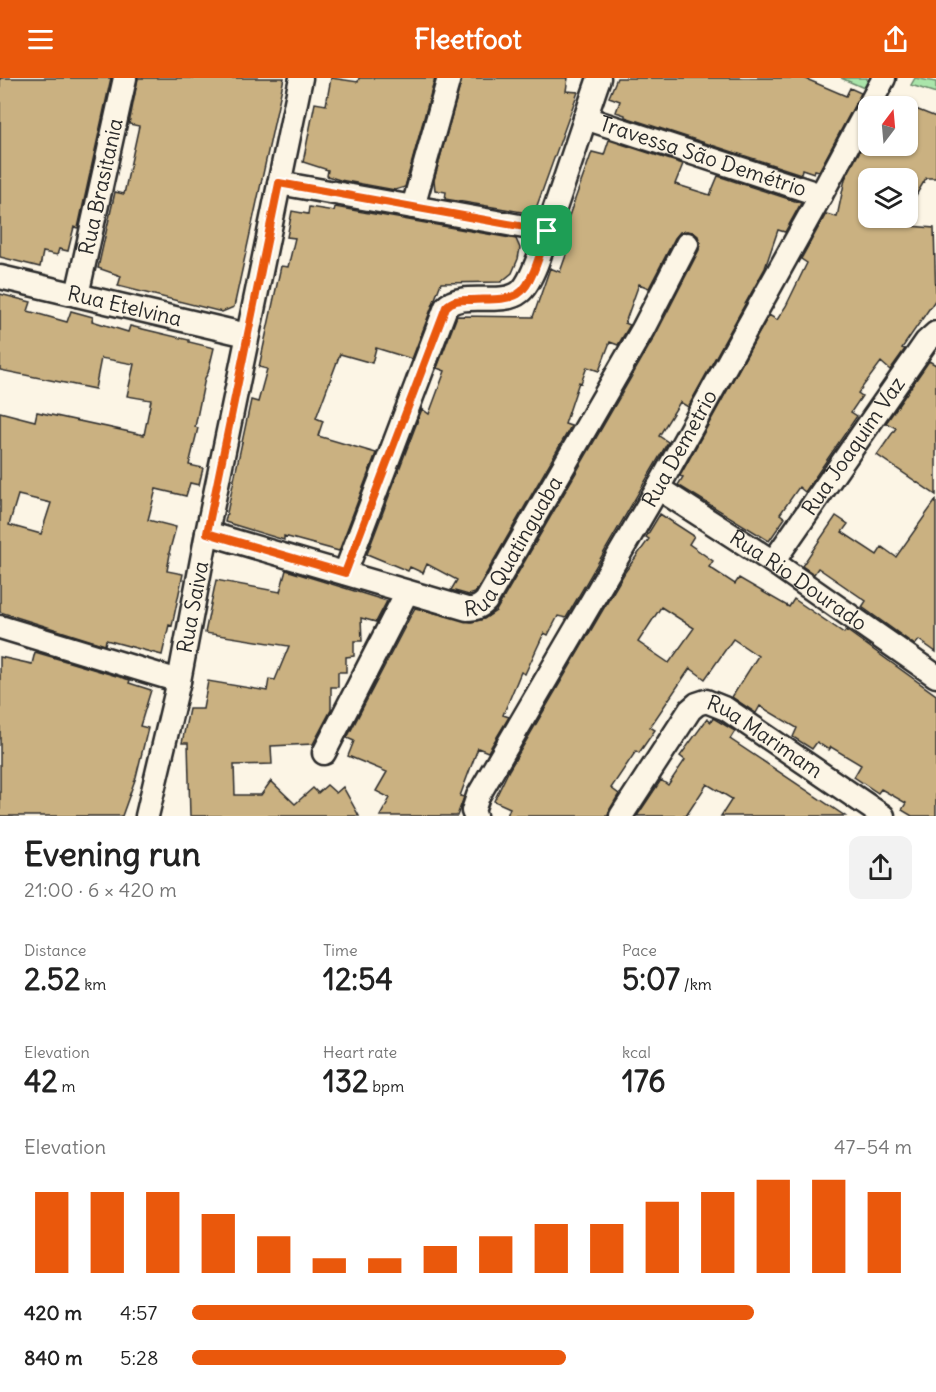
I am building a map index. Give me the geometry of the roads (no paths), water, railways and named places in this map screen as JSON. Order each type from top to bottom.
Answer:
[{"type":"street","name":"Rua Brasitania","points":[[77,295],[125,78]]},
{"type":"street","name":"Rua Saiva","points":[[147,816],[178,681],[247,335],[302,78]]},
{"type":"street","points":[[414,207],[449,78]]},
{"type":"street","points":[[345,573],[446,307],[455,301],[509,297],[518,294],[525,287],[547,231],[599,78]]},
{"type":"street","name":"Rua Demetrio","points":[[476,816],[473,811],[478,796],[658,488],[884,78]]},
{"type":"street","name":"Travessa São Demétrio","points":[[585,118],[821,195]]},
{"type":"street","points":[[279,183],[547,231]]},
{"type":"street","name":"Rua Quatinguaba","points":[[207,533],[407,592],[467,609],[475,609],[486,601],[643,329],[687,244]]},
{"type":"street","name":"Rua Etelvina","points":[[0,277],[247,335]]},
{"type":"street","name":"Rua Joaquim Vaz","points":[[773,562],[839,464],[926,342],[936,333]]},
{"type":"street","name":"Rua Rio Dourado","points":[[658,488],[773,562],[936,676]]},
{"type":"street","points":[[324,753],[407,592]]},
{"type":"street","points":[[0,627],[178,681]]},
{"type":"street","name":"Rua Marimam","points":[[621,816],[690,710],[706,701],[726,709],[884,816]]}]
